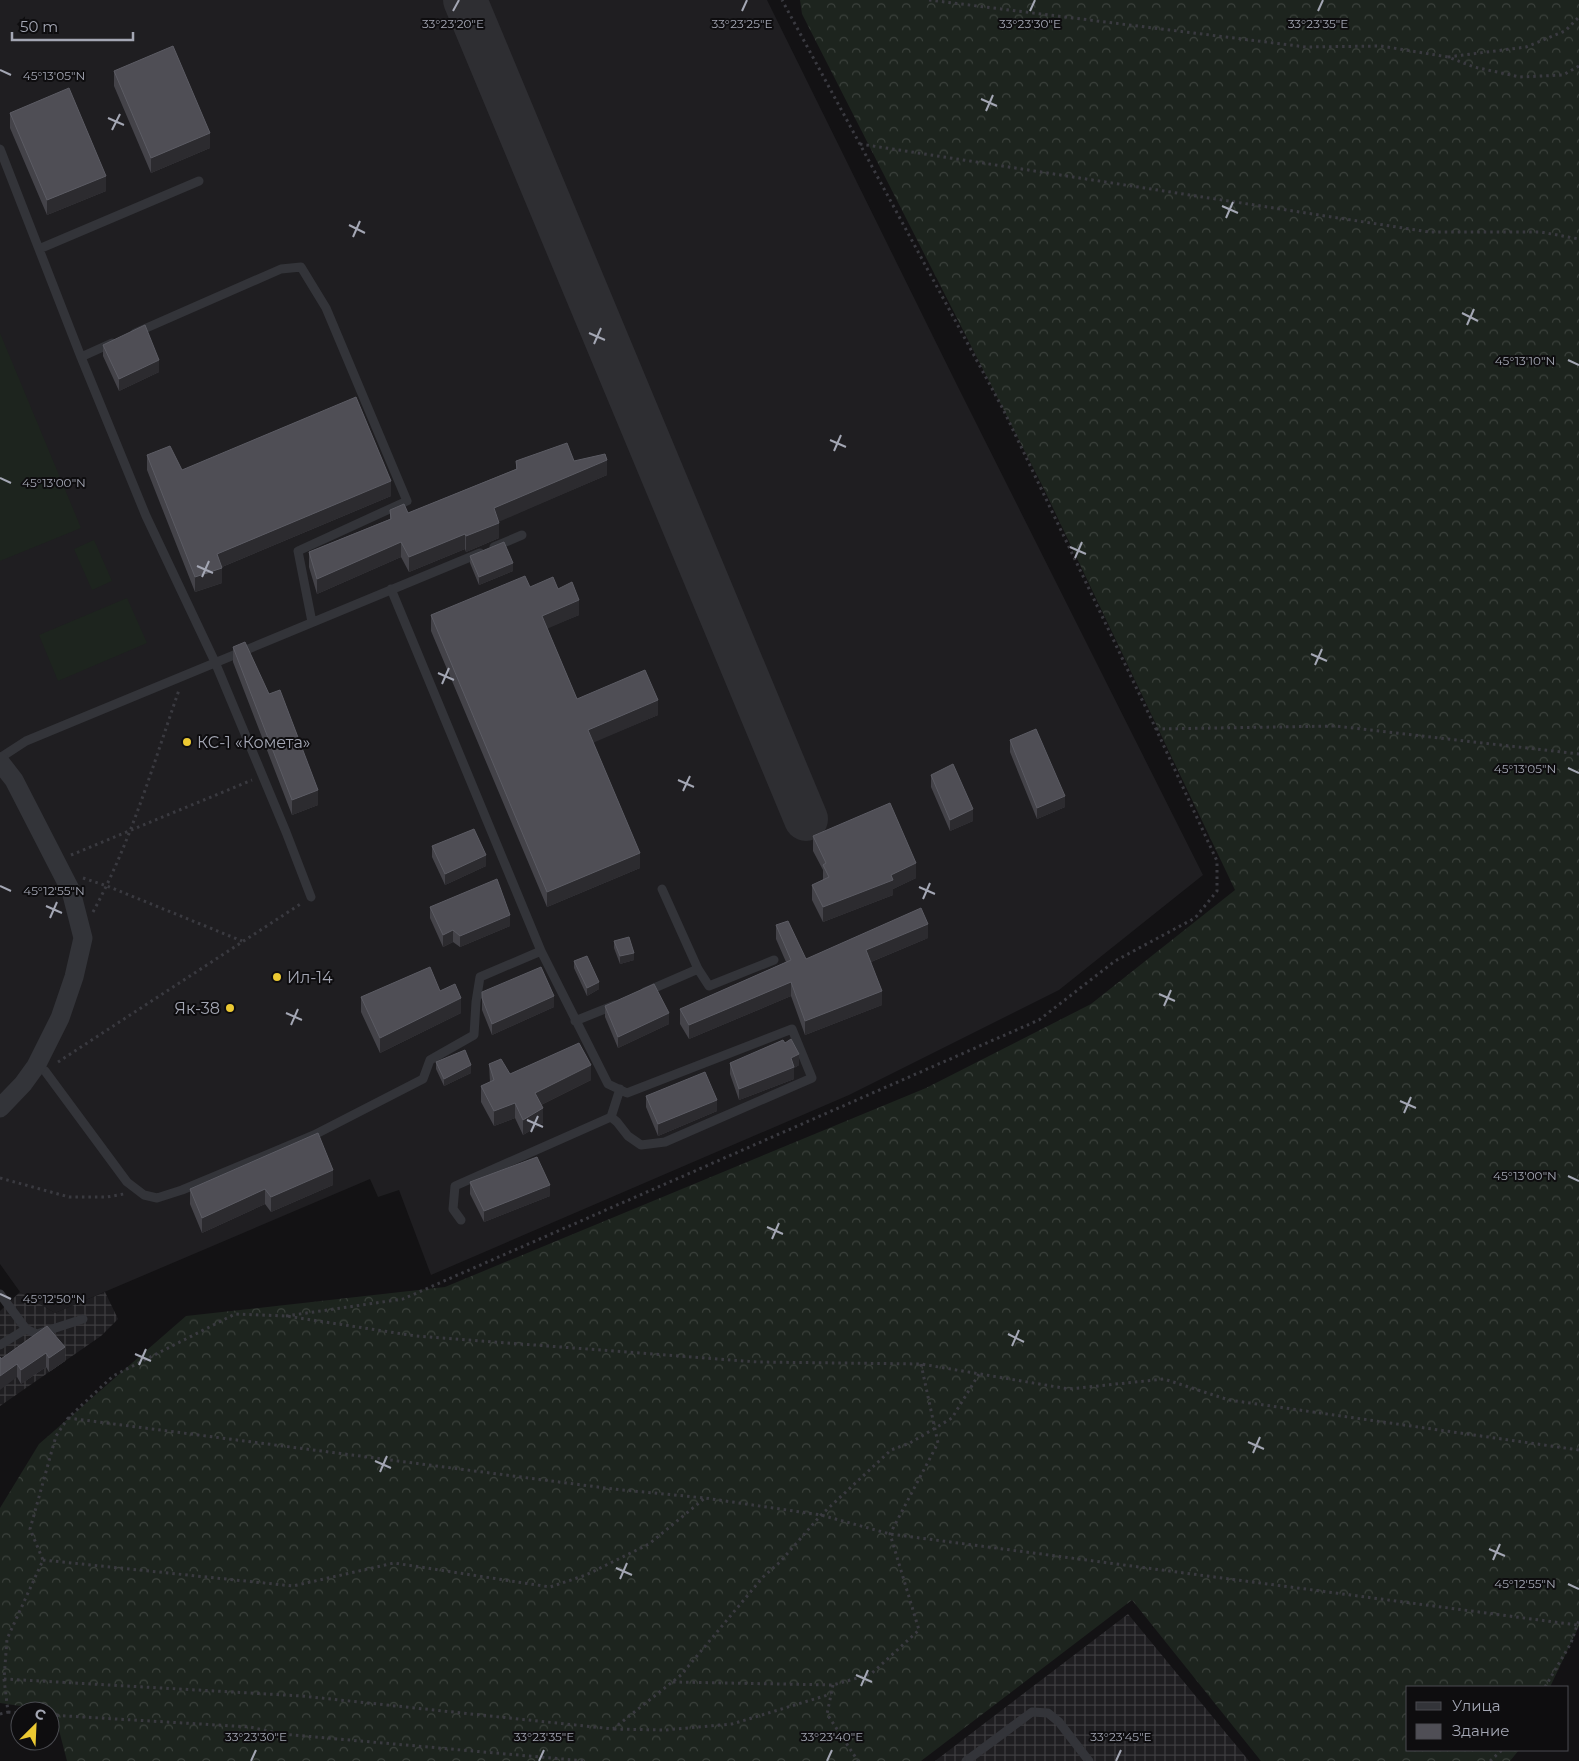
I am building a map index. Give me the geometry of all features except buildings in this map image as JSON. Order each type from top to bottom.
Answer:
[{"type":"street","points":[[0,762],[14,780],[71,891],[84,938],[60,1018],[40,1069],[0,1108]]},
{"type":"lane","points":[[0,149],[81,357],[146,516],[215,662],[311,897]]},
{"type":"lane","points":[[39,249],[199,181]]},
{"type":"lane","points":[[126,337],[281,269],[301,267],[326,308],[407,501],[298,551],[312,622]]},
{"type":"lane","points":[[81,357],[117,341]]},
{"type":"lane","points":[[0,758],[26,741],[522,536]]},
{"type":"lane","points":[[391,590],[541,951],[608,1084],[627,1093],[792,1029],[812,1078],[665,1142],[642,1146],[628,1136],[611,1117]]},
{"type":"lane","points":[[662,889],[698,969],[709,986],[774,960]]},
{"type":"lane","points":[[40,1069],[127,1182],[144,1195],[157,1198],[182,1190],[314,1135],[423,1079],[430,1060],[474,1035],[480,978],[541,951]]},
{"type":"lane","points":[[638,995],[698,969]]},
{"type":"lane","points":[[576,1021],[620,1003]]},
{"type":"lane","points":[[461,1220],[454,1209],[455,1186],[611,1117],[620,1089]]},
{"type":"lane","points":[[0,1294],[26,1329],[38,1334],[83,1319]]},
{"type":"lane","points":[[0,1345],[26,1329]]},
{"type":"lane","points":[[966,1761],[1032,1712],[1048,1713],[1059,1722],[1089,1761]]},
{"type":"path","points":[[286,1316],[404,1299],[1038,1020],[1116,961],[1195,918],[1217,891],[1218,861],[1003,409],[782,0]]},
{"type":"path","points":[[929,0],[1306,47],[1381,46],[1448,57],[1474,67],[1520,78],[1563,75],[1579,66]]},
{"type":"path","points":[[1448,57],[1526,47],[1565,31],[1579,17]]},
{"type":"path","points":[[860,144],[1429,232],[1541,232],[1579,239]]},
{"type":"path","points":[[82,933],[107,886],[130,830],[184,675]]},
{"type":"path","points":[[1156,729],[1335,726],[1579,754]]},
{"type":"path","points":[[59,867],[130,830],[263,776]]},
{"type":"path","points":[[59,867],[242,942]]},
{"type":"path","points":[[40,1069],[311,897]]},
{"type":"path","points":[[0,1178],[69,1197],[107,1197],[137,1191]]},
{"type":"path","points":[[0,1714],[8,1712],[4,1679],[7,1639],[43,1560],[30,1529],[56,1436],[68,1418],[113,1376],[235,1314],[286,1316],[416,1336],[738,1361],[920,1364],[1069,1389],[1164,1379],[1229,1400],[1579,1450]]},
{"type":"path","points":[[673,1682],[833,1685],[871,1674],[919,1630],[890,1534],[938,1443],[920,1364]]},
{"type":"path","points":[[613,1729],[673,1682],[763,1578],[780,1562],[821,1515],[892,1450],[910,1443],[952,1418],[979,1374]]},
{"type":"path","points":[[68,1418],[613,1489],[705,1498],[821,1515],[890,1534],[1577,1625]]},
{"type":"path","points":[[43,1560],[293,1586],[394,1563],[550,1587],[586,1575],[649,1544],[705,1498]]},
{"type":"path","points":[[1546,1686],[1571,1643],[1579,1620]]},
{"type":"path","points":[[4,1679],[302,1696],[613,1729],[665,1730],[732,1724],[831,1694]]},
{"type":"path","points":[[833,1685],[827,1714],[858,1761]]},
{"type":"path","points":[[60,1716],[250,1727],[282,1734],[585,1761]]},
{"type":"path","points":[[1490,1761],[1501,1751]]},
{"type":"shaded area","points":[[0,0],[767,0],[957,385],[1203,875],[1059,990],[849,1095],[431,1275],[399,1190],[378,1197],[370,1179],[55,1313],[20,1292],[0,1264]]},
{"type":"shaded area","points":[[20,1292],[55,1313],[105,1292],[118,1319],[101,1336],[0,1406],[0,1311]]},
{"type":"shaded area","points":[[1128,1614],[1249,1761],[935,1761]]},
{"type":"green space","points":[[800,0],[1579,0],[1579,1626],[1550,1686],[1406,1686],[1406,1751],[1518,1751],[1510,1761],[1261,1761],[1132,1600],[921,1761],[67,1761],[60,1734],[60,1701],[10,1701],[10,1704],[0,1703],[0,1508],[39,1444],[186,1316],[445,1287],[926,1088],[1091,1004],[1235,890],[1043,487],[802,14]]},
{"type":"green space","points":[[0,333],[81,528],[0,561]]},
{"type":"green space","points":[[94,540],[112,581],[92,590],[74,549]]},
{"type":"green space","points":[[127,598],[147,643],[58,681],[39,635]]},
{"type":"taxiway","points":[[465,0],[806,819]]},
{"type":"place","name":"КС-1 «Комета»","points":[[187,742]]},
{"type":"place","name":"Ил-14","points":[[277,977]]},
{"type":"place","name":"Як-38","points":[[230,1008]]}]
